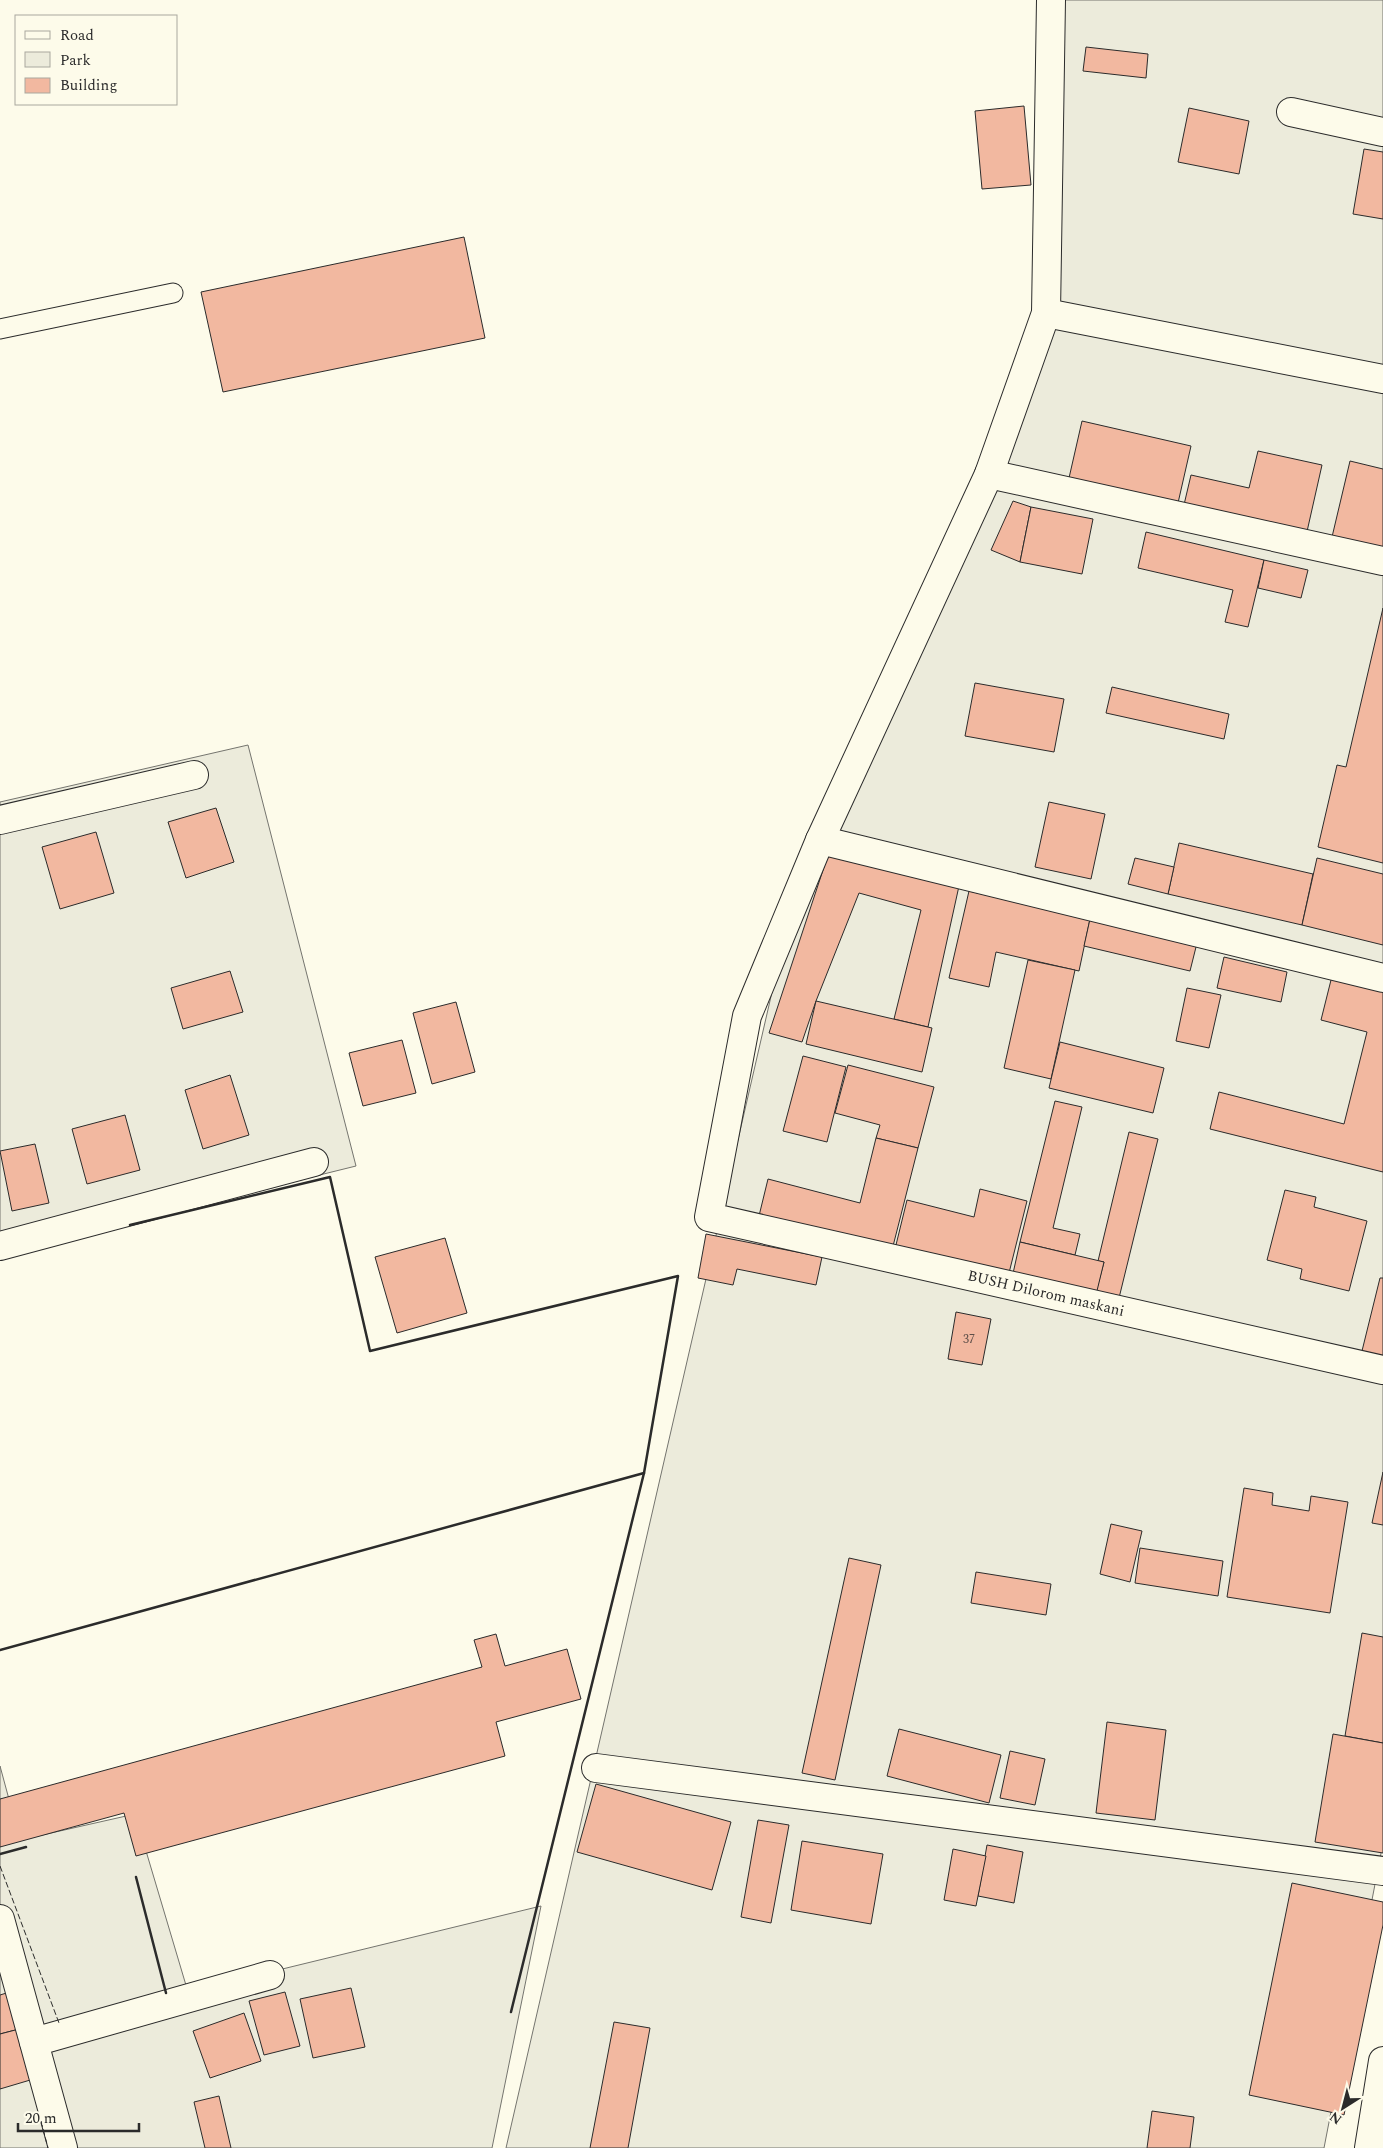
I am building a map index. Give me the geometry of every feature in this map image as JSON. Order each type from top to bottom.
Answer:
[{"type":"street","points":[[1051,0],[1046,313],[989,474],[820,840],[1383,978]]},
{"type":"street","points":[[1291,112],[1383,132]]},
{"type":"street","points":[[1046,313],[1383,379]]},
{"type":"street","points":[[989,474],[1383,561]]},
{"type":"street","points":[[0,820],[194,775]]},
{"type":"street","name":"BUSH Dilorom maskani","points":[[820,840],[747,1016],[709,1217],[1383,1370]]},
{"type":"street","points":[[0,1246],[314,1162]]},
{"type":"street","points":[[596,1768],[1383,1871]]},
{"type":"street","points":[[0,1920],[62,2148]]},
{"type":"street","points":[[34,2042],[270,1975]]},
{"type":"street","points":[[1368,2148],[1383,2061]]},
{"type":"lane","points":[[0,329],[173,293]]},
{"type":"green space","points":[[1051,0],[1383,0],[1383,1843],[1324,2148],[506,2148],[804,853],[1040,331]]},
{"type":"green space","points":[[248,745],[356,1166],[0,1254],[0,802]]},
{"type":"green space","points":[[0,1766],[20,1840],[135,1814],[188,1992],[541,1906],[492,2148],[0,2148]]},
{"type":"building","points":[[1086,47],[1148,54],[1146,78],[1083,71]]},
{"type":"building","points":[[1024,106],[1031,185],[982,189],[975,111]]},
{"type":"building","points":[[1189,108],[1249,121],[1239,174],[1178,162]]},
{"type":"building","points":[[1364,149],[1383,152],[1383,219],[1353,214]]},
{"type":"building","points":[[464,237],[485,338],[223,392],[201,292]]},
{"type":"building","points":[[1082,421],[1191,446],[1178,503],[1069,478]]},
{"type":"building","points":[[1258,451],[1322,465],[1306,536],[1183,509],[1191,475],[1249,488]]},
{"type":"building","points":[[1350,461],[1383,469],[1383,549],[1332,537]]},
{"type":"building","points":[[1013,501],[1031,507],[1020,562],[991,550]]},
{"type":"building","points":[[1031,507],[1093,519],[1082,574],[1020,562]]},
{"type":"building","points":[[1146,532],[1264,560],[1248,627],[1225,622],[1233,590],[1138,568]]},
{"type":"building","points":[[1264,560],[1308,570],[1301,598],[1258,588]]},
{"type":"building","points":[[1383,608],[1383,863],[1318,847],[1337,765],[1346,767]]},
{"type":"building","points":[[975,683],[1064,699],[1054,752],[965,736]]},
{"type":"building","points":[[1112,687],[1229,714],[1224,739],[1106,713]]},
{"type":"building","points":[[1049,802],[1105,814],[1091,879],[1035,867]]},
{"type":"building","points":[[216,808],[234,862],[186,878],[168,822]]},
{"type":"building","points":[[96,832],[114,893],[60,909],[42,847]]},
{"type":"building","points":[[1179,843],[1313,874],[1302,925],[1168,894]]},
{"type":"building","points":[[828,855],[959,886],[928,1027],[894,1019],[921,910],[859,893],[816,1001],[802,1042],[769,1033]]},
{"type":"building","points":[[1135,858],[1174,867],[1168,894],[1128,884]]},
{"type":"building","points":[[1317,858],[1383,874],[1383,945],[1302,925]]},
{"type":"building","points":[[969,891],[1090,919],[1079,971],[996,952],[989,987],[949,978]]},
{"type":"building","points":[[1090,919],[1197,943],[1190,971],[1084,946]]},
{"type":"building","points":[[1224,957],[1287,972],[1281,1002],[1217,988]]},
{"type":"building","points":[[1028,960],[1075,970],[1051,1079],[1004,1068]]},
{"type":"building","points":[[1334,968],[1383,980],[1383,1172],[1210,1129],[1219,1092],[1344,1124],[1367,1032],[1321,1020]]},
{"type":"building","points":[[230,971],[243,1012],[183,1029],[171,988]]},
{"type":"building","points":[[1187,988],[1221,995],[1209,1048],[1176,1041]]},
{"type":"building","points":[[816,1001],[932,1028],[922,1072],[806,1044]]},
{"type":"building","points":[[456,1002],[475,1072],[432,1084],[413,1013]]},
{"type":"building","points":[[402,1040],[416,1093],[363,1106],[349,1053]]},
{"type":"building","points":[[1060,1042],[1164,1068],[1153,1113],[1049,1088]]},
{"type":"building","points":[[803,1056],[846,1067],[827,1142],[783,1131]]},
{"type":"building","points":[[848,1065],[934,1087],[918,1148],[876,1138],[880,1125],[835,1113]]},
{"type":"building","points":[[230,1075],[249,1135],[203,1149],[185,1090]]},
{"type":"building","points":[[1055,1101],[1082,1107],[1053,1228],[1080,1234],[1075,1255],[1020,1242]]},
{"type":"building","points":[[125,1115],[140,1170],[87,1184],[72,1129]]},
{"type":"building","points":[[1129,1132],[1158,1139],[1119,1298],[1096,1292],[1104,1262],[1098,1261]]},
{"type":"building","points":[[876,1138],[918,1148],[891,1254],[758,1220],[768,1179],[860,1203]]},
{"type":"building","points":[[35,1144],[49,1203],[12,1211],[0,1151]]},
{"type":"building","points":[[980,1189],[1027,1201],[1008,1277],[895,1249],[907,1200],[974,1217]]},
{"type":"building","points":[[1285,1190],[1316,1197],[1314,1207],[1367,1221],[1349,1291],[1300,1279],[1302,1269],[1267,1260]]},
{"type":"building","points":[[706,1234],[822,1257],[816,1285],[737,1269],[733,1285],[698,1278]]},
{"type":"building","points":[[445,1238],[467,1313],[397,1333],[375,1257]]},
{"type":"building","points":[[1020,1242],[1104,1262],[1095,1299],[1012,1278]]},
{"type":"building","points":[[1380,1278],[1383,1278],[1383,1360],[1361,1355]]},
{"type":"building","points":[[956,1312],[991,1319],[982,1365],[948,1359]]},
{"type":"building","points":[[1383,1472],[1383,1525],[1372,1523]]},
{"type":"building","points":[[1244,1488],[1273,1493],[1272,1505],[1309,1511],[1311,1496],[1348,1502],[1330,1613],[1227,1597]]},
{"type":"building","points":[[1111,1524],[1142,1531],[1130,1582],[1100,1574]]},
{"type":"building","points":[[1140,1548],[1223,1561],[1218,1596],[1135,1583]]},
{"type":"building","points":[[849,1558],[881,1565],[835,1780],[802,1773]]},
{"type":"building","points":[[976,1572],[1051,1584],[1046,1615],[971,1603]]},
{"type":"building","points":[[1362,1633],[1383,1637],[1383,1743],[1345,1736]]},
{"type":"building","points":[[496,1634],[505,1666],[567,1649],[581,1699],[496,1722],[505,1756],[136,1856],[124,1813],[0,1847],[0,1799],[482,1667],[474,1640]]},
{"type":"building","points":[[1107,1722],[1166,1730],[1155,1820],[1096,1813]]},
{"type":"building","points":[[899,1729],[1001,1755],[989,1803],[887,1776]]},
{"type":"building","points":[[1333,1734],[1383,1743],[1383,1853],[1315,1842]]},
{"type":"building","points":[[1010,1751],[1045,1759],[1035,1805],[1000,1798]]},
{"type":"building","points":[[596,1784],[731,1822],[712,1890],[577,1852]]},
{"type":"building","points":[[758,1820],[789,1825],[771,1923],[741,1917]]},
{"type":"building","points":[[802,1841],[883,1854],[871,1924],[791,1910]]},
{"type":"building","points":[[987,1845],[1023,1852],[1014,1903],[978,1896]]},
{"type":"building","points":[[953,1849],[986,1856],[976,1906],[944,1900]]},
{"type":"building","points":[[1292,1883],[1383,1902],[1383,1925],[1344,2115],[1249,2095]]},
{"type":"building","points":[[351,1988],[365,2047],[313,2058],[300,1999]]},
{"type":"building","points":[[13,1991],[23,2028],[0,2034],[0,1995]]},
{"type":"building","points":[[285,1992],[300,2046],[264,2055],[249,2001]]},
{"type":"building","points":[[244,2013],[261,2061],[210,2078],[193,2031]]},
{"type":"building","points":[[614,2022],[650,2028],[628,2148],[590,2148]]},
{"type":"building","points":[[23,2028],[37,2078],[0,2089],[0,2034]]},
{"type":"building","points":[[219,2096],[231,2148],[205,2148],[194,2102]]},
{"type":"building","points":[[1152,2111],[1194,2117],[1190,2148],[1147,2148]]},
{"type":"fence","points":[[0,1866],[59,2023]]},
{"type":"fence","points":[[41,2121],[48,2148]]},
{"type":"wall","points":[[130,1225],[330,1177],[370,1351],[678,1276],[644,1473],[511,2012]]},
{"type":"wall","points":[[0,1650],[644,1473]]},
{"type":"wall","points":[[0,1854],[26,1847]]},
{"type":"wall","points":[[136,1877],[166,1993]]}]
